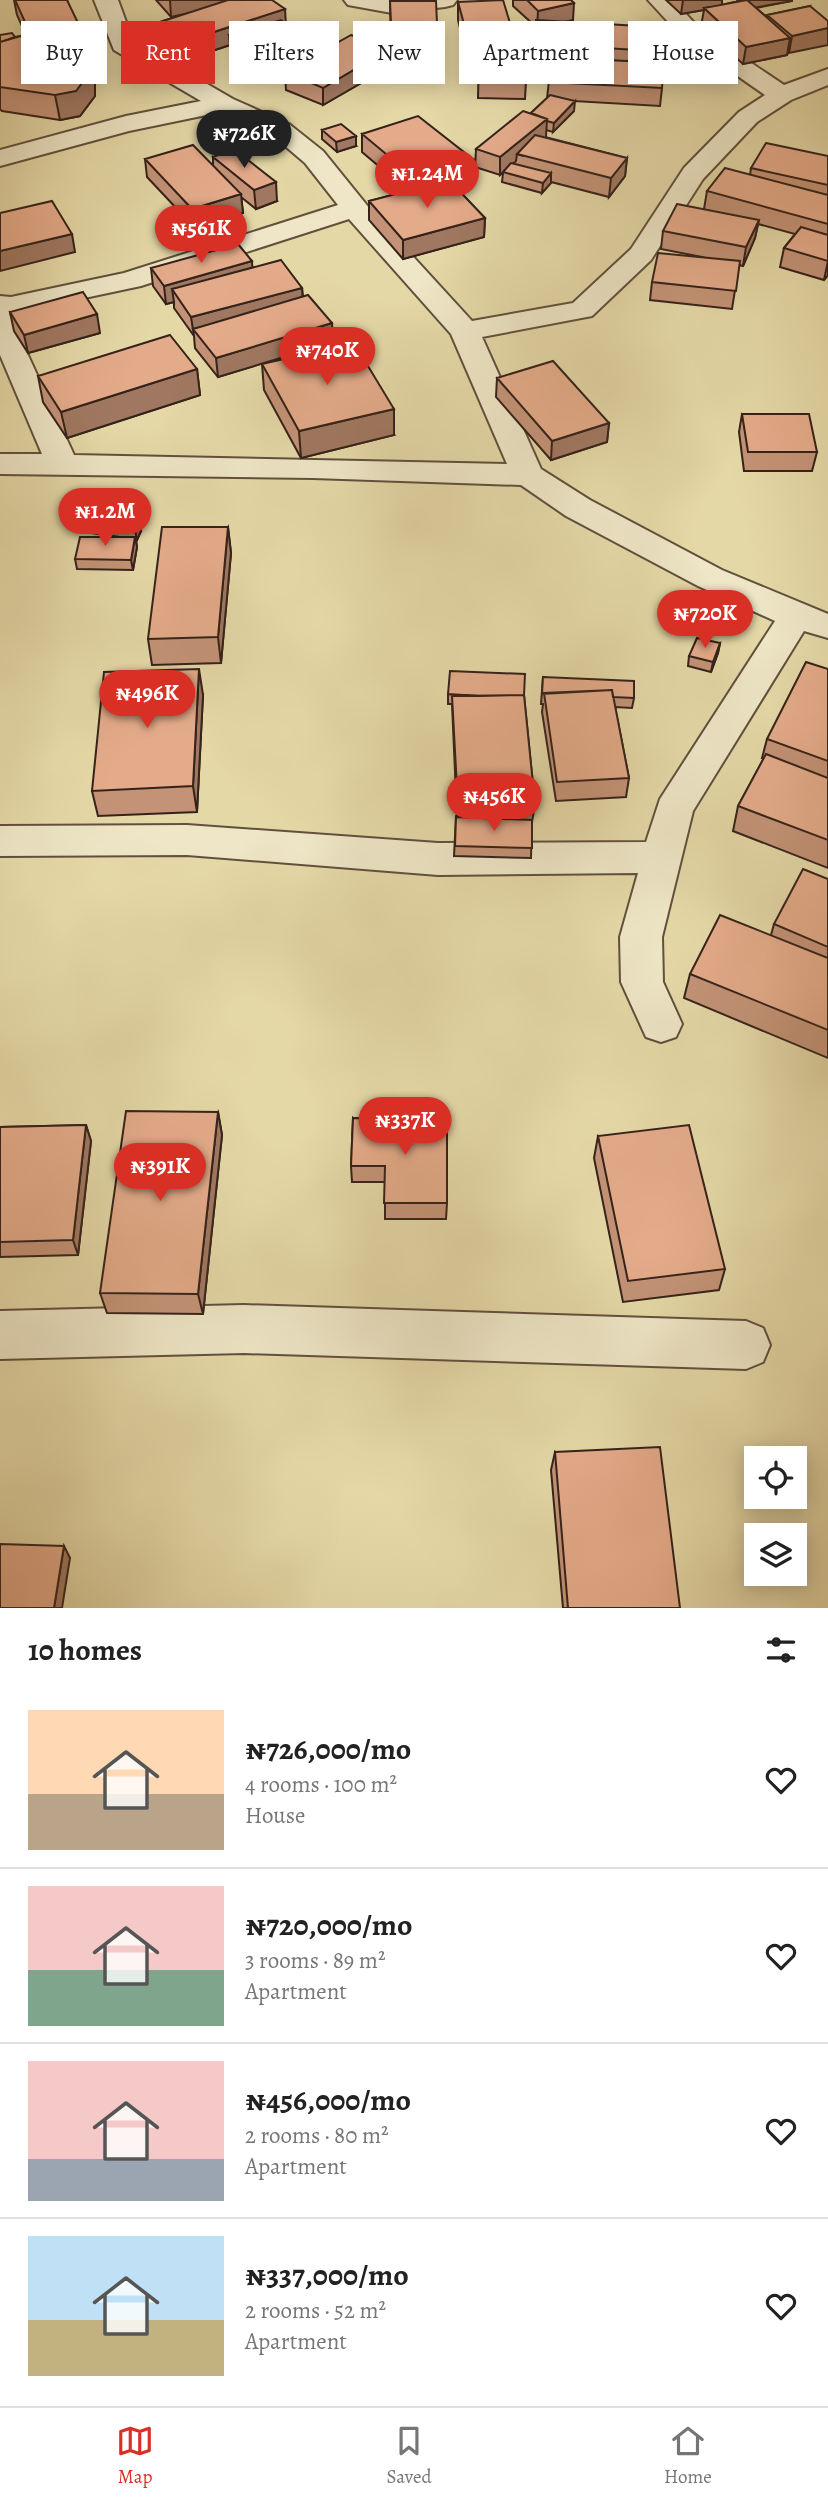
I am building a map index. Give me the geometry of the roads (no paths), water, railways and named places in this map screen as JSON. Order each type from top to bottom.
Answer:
[{"type":"street","points":[[106,0],[122,45],[224,104],[280,130],[314,157],[354,209],[465,331],[528,475]]},
{"type":"street","points":[[356,0],[392,6],[445,0]]},
{"type":"street","points":[[660,0],[691,33],[782,95]]},
{"type":"street","points":[[465,331],[582,310],[641,254],[693,174],[748,117],[782,95],[828,76]]},
{"type":"street","points":[[0,158],[126,124],[224,104]]},
{"type":"street","points":[[0,306],[11,306],[131,280],[354,209]]},
{"type":"street","points":[[0,321],[62,463]]},
{"type":"street","points":[[0,464],[62,463],[528,475],[590,515],[710,578],[812,621],[674,808],[641,937],[642,982],[661,1024]]},
{"type":"street","points":[[0,841],[187,840],[438,859],[662,857]]},
{"type":"street","points":[[0,1335],[244,1329],[746,1345]]}]
